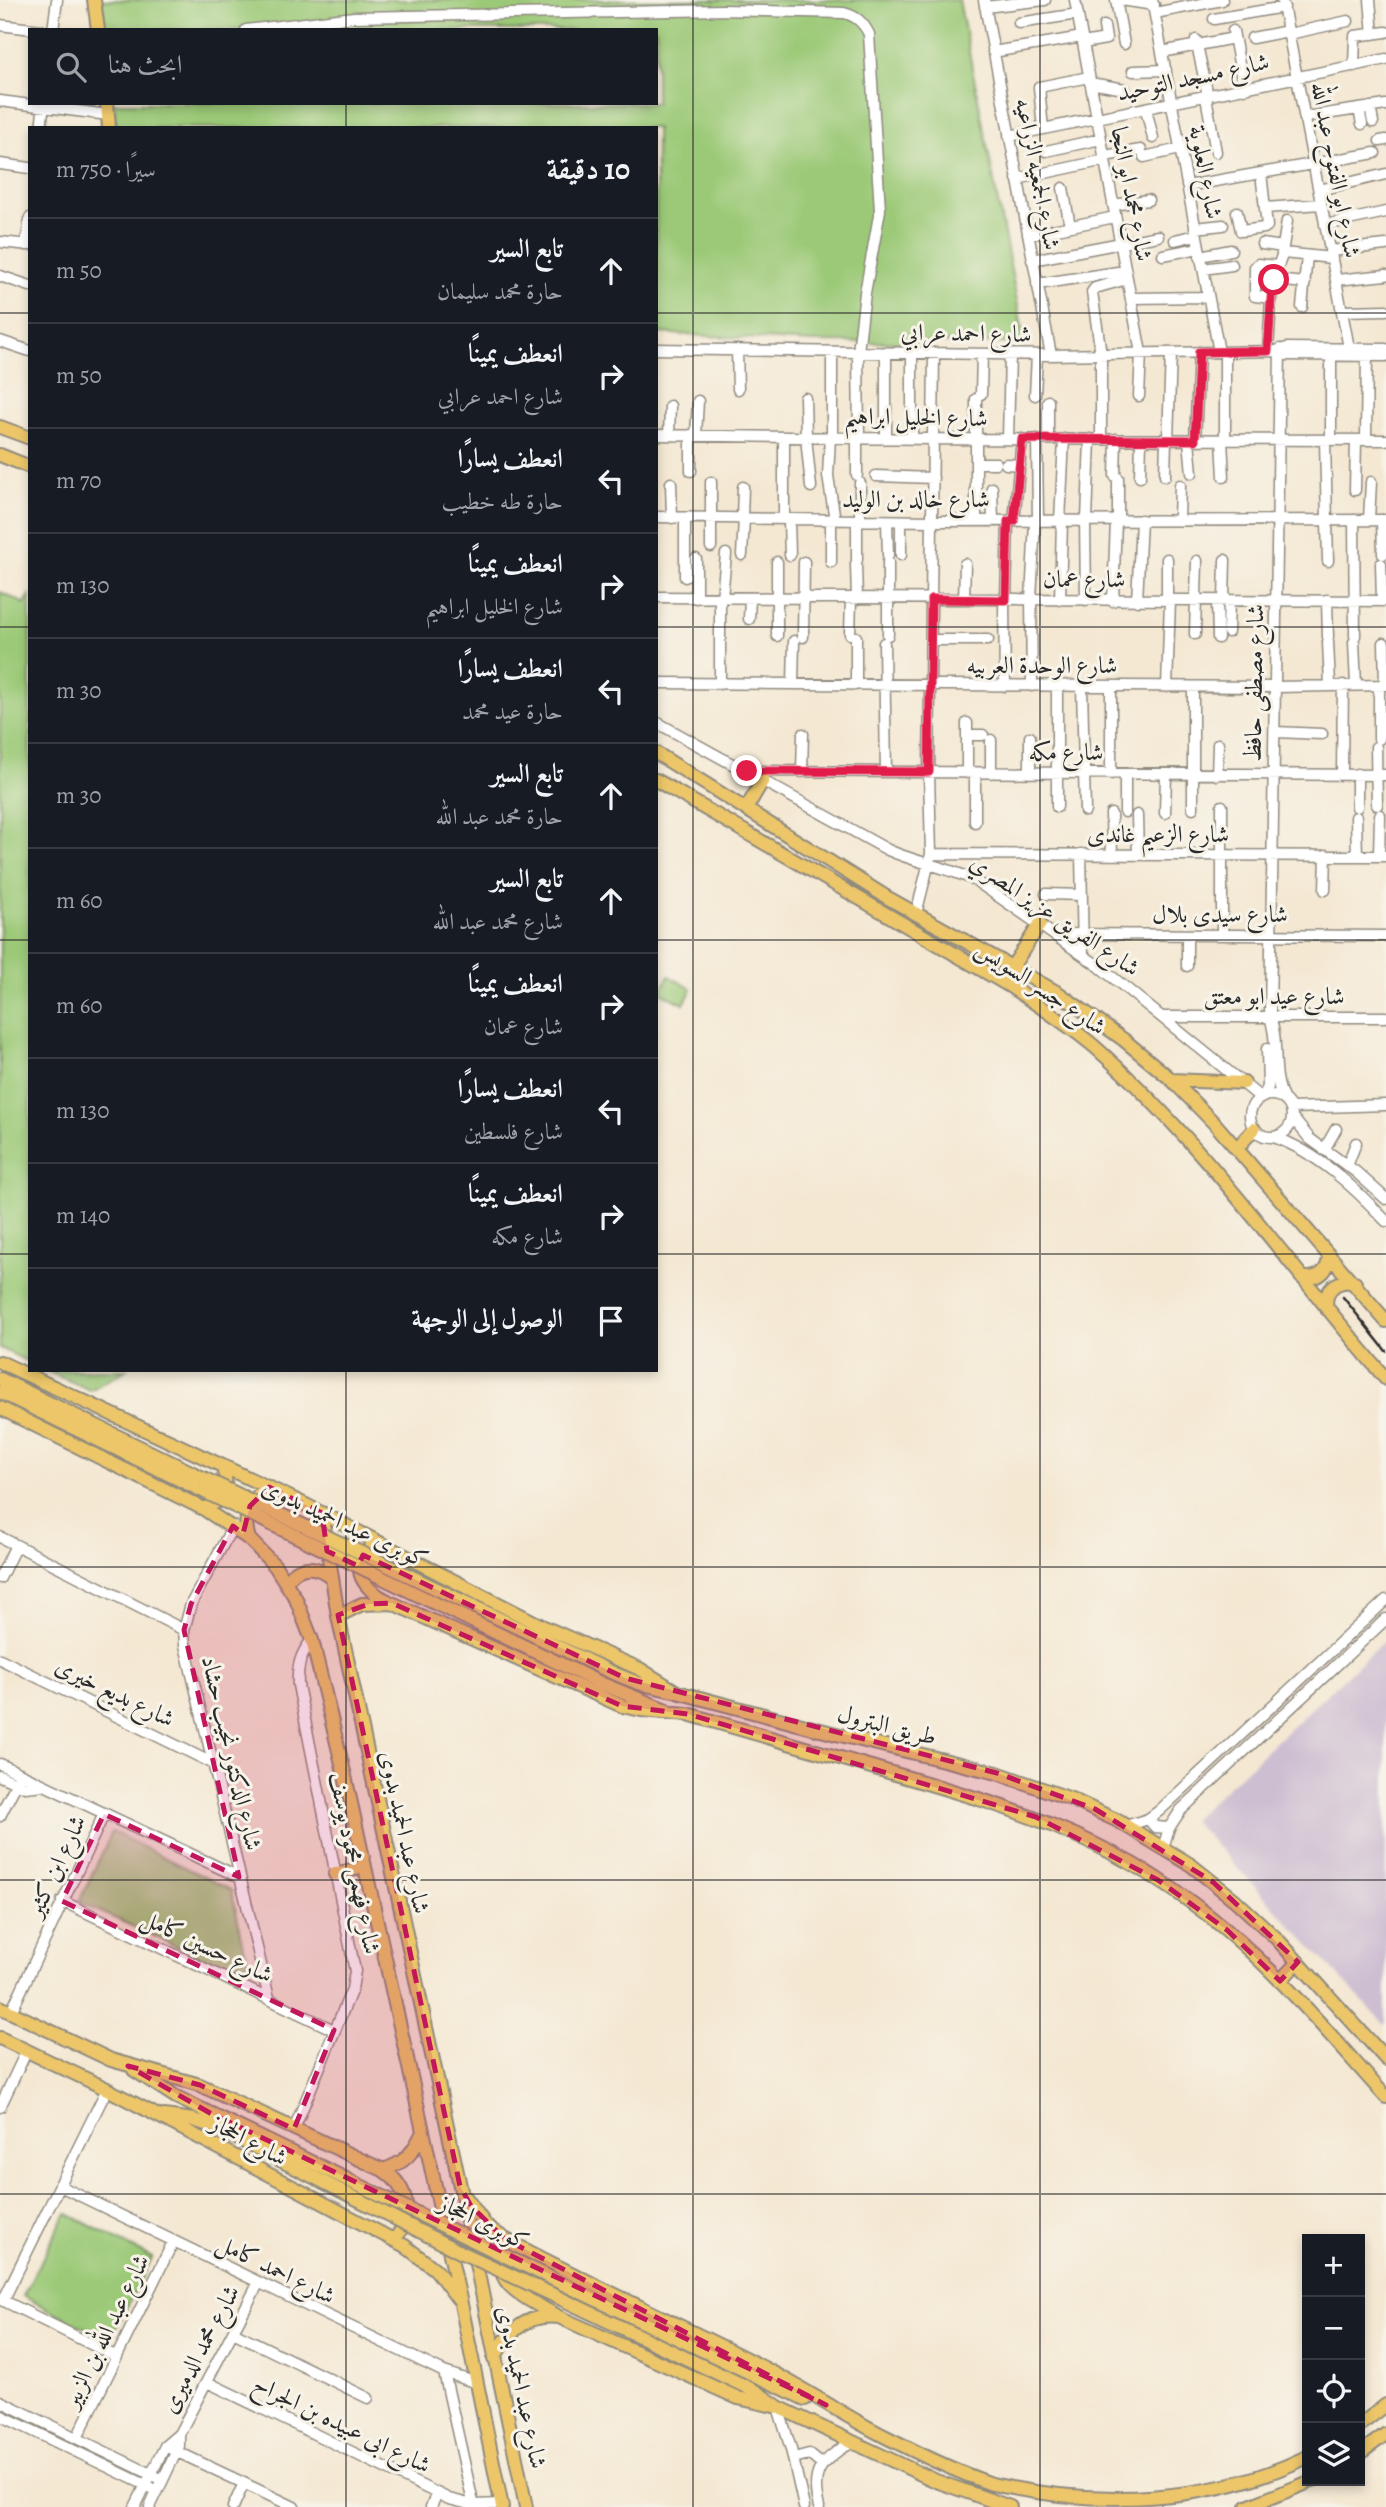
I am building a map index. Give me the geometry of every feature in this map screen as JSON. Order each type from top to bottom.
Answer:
[{"type":"main road","points":[[94,0],[98,28]]},
{"type":"main road","points":[[0,427],[28,437]]},
{"type":"main road","points":[[0,455],[28,466]]},
{"type":"main road","name":"شارع جسر السويس","points":[[658,754],[916,914],[1084,1010],[1172,1080],[1237,1148],[1386,1321]]},
{"type":"main road","points":[[746,809],[763,780]]},
{"type":"main road","name":"شارع جسر السويس","points":[[658,781],[996,978],[1059,1019],[1113,1064],[1180,1130],[1232,1189],[1327,1311],[1386,1379]]},
{"type":"main road","points":[[1012,967],[1040,924]]},
{"type":"main road","points":[[1172,1080],[1244,1083]]},
{"type":"main road","points":[[1237,1148],[1254,1129]]},
{"type":"main road","points":[[1301,1277],[1313,1278],[1324,1272],[1328,1267],[1329,1255]]},
{"type":"main road","points":[[1327,1311],[1326,1297],[1334,1285],[1341,1282],[1355,1283]]},
{"type":"main road","points":[[0,1362],[323,1513]]},
{"type":"main road","name":"كوبرى عبد الحميد بدوى","points":[[0,1379],[202,1484]]},
{"type":"main road","name":"كوبرى عبد الحميد بدوى","points":[[0,1392],[389,1573],[613,1673],[677,1692]]},
{"type":"main road","name":"شارع عبد الحميد بدوى","points":[[0,1408],[233,1526],[249,1539],[286,1582],[296,1599],[312,1640],[345,1776],[461,2304],[501,2506]]},
{"type":"main road","points":[[204,1509],[218,1501],[224,1492],[226,1481],[222,1466]]},
{"type":"main road","points":[[249,1539],[247,1512],[257,1495],[269,1487]]},
{"type":"main road","name":"شارع عبد الحميد بدوى","points":[[323,1513],[338,1616],[526,2507]]},
{"type":"main road","name":"طريق البترول","points":[[323,1513],[544,1627],[640,1669],[677,1692],[1010,1777],[1071,1799],[1126,1825],[1191,1866],[1236,1900],[1386,2059]]},
{"type":"main road","points":[[378,1542],[364,1553],[360,1564],[361,1576],[370,1591],[392,1603]]},
{"type":"main road","points":[[286,1582],[296,1571],[310,1567],[317,1568],[331,1577]]},
{"type":"main road","name":"كوبرى عبد الحميد بدوى","points":[[389,1573],[616,1690],[654,1703],[669,1712]]},
{"type":"main road","name":"طريق البترول","points":[[338,1616],[362,1604],[392,1603],[614,1703],[641,1710],[688,1714],[984,1800],[1061,1828],[1122,1858],[1182,1895],[1248,1949],[1386,2096]]},
{"type":"main road","points":[[335,1874],[365,1867]]},
{"type":"main road","points":[[1280,1981],[1297,1962]]},
{"type":"main road","name":"شارع الحجاز","points":[[5,2010],[89,2051],[128,2066],[200,2085],[383,2170]]},
{"type":"main road","name":"شارع الحجاز","points":[[0,2038],[107,2089],[394,2240],[426,2261],[461,2304]]},
{"type":"main road","name":"كوبرى الحجاز","points":[[128,2066],[193,2105],[790,2393],[826,2405]]},
{"type":"main road","name":"كوبرى الحجاز","points":[[156,2115],[181,2117],[215,2127],[549,2293],[762,2394],[778,2407]]},
{"type":"main road","points":[[394,2240],[403,2227],[406,2202],[401,2187],[383,2170],[400,2164],[410,2156],[422,2134]]},
{"type":"main road","points":[[460,2186],[486,2226],[523,2249],[772,2372],[886,2437],[971,2476],[1017,2490],[1064,2498],[1133,2501],[1202,2494],[1255,2479],[1302,2459]]},
{"type":"main road","points":[[523,2249],[512,2253],[506,2260],[503,2270],[505,2281],[512,2289],[559,2316],[738,2398],[778,2407],[936,2482],[1010,2507]]},
{"type":"main road","points":[[494,2360],[507,2336],[521,2324],[538,2317],[559,2316]]},
{"type":"main road","points":[[1363,2423],[1386,2405]]},
{"type":"main road","points":[[1365,2449],[1386,2434]]},
{"type":"main road","points":[[1247,2507],[1302,2485]]},
{"type":"street","points":[[53,28],[57,0]]},
{"type":"street","points":[[984,4],[1045,0]]},
{"type":"street","name":"شارع محمد ابو النجا","points":[[1075,0],[1141,354],[1139,396]]},
{"type":"street","points":[[1116,0],[1124,44]]},
{"type":"street","points":[[1121,0],[1154,6],[1222,0]]},
{"type":"street","points":[[1370,0],[1373,34]]},
{"type":"street","name":"شارع الجمعيه الزراعيه","points":[[984,4],[1051,355]]},
{"type":"street","points":[[1214,19],[1283,4]]},
{"type":"street","name":"شارع ابو الفتوح عبد الله","points":[[1283,4],[1349,348]]},
{"type":"street","name":"شارع العلوية","points":[[1154,6],[1208,298],[1222,352],[1224,477]]},
{"type":"street","points":[[263,28],[354,17],[724,10],[844,13],[865,25],[869,34],[880,210],[865,293],[858,352],[859,479],[853,636],[856,685]]},
{"type":"street","points":[[1019,23],[1078,15]]},
{"type":"street","points":[[1252,38],[1348,21]]},
{"type":"street","points":[[0,24],[28,28]]},
{"type":"street","points":[[993,52],[1106,39],[1104,26]]},
{"type":"street","points":[[1354,65],[1356,35],[1386,32]]},
{"type":"street","points":[[1162,52],[1233,34],[1244,89]]},
{"type":"street","points":[[1196,43],[1216,152]]},
{"type":"street","name":"شارع مسجد التوحيد","points":[[1009,136],[1386,59]]},
{"type":"street","points":[[1133,71],[1166,70]]},
{"type":"street","points":[[1043,129],[1039,87],[1090,80],[1125,89]]},
{"type":"street","points":[[0,101],[28,104]]},
{"type":"street","points":[[41,126],[44,105],[108,115]]},
{"type":"street","points":[[1305,117],[1386,105]]},
{"type":"street","points":[[1365,108],[1367,123]]},
{"type":"street","points":[[1146,109],[1153,138]]},
{"type":"street","points":[[1045,151],[1101,139]]},
{"type":"street","points":[[1017,179],[1104,158],[1180,149]]},
{"type":"street","points":[[1187,186],[1375,153]]},
{"type":"street","points":[[0,164],[28,168]]},
{"type":"street","points":[[1237,212],[1241,231],[1264,228],[1267,224],[1261,173]]},
{"type":"street","points":[[1319,190],[1386,174]]},
{"type":"street","points":[[1063,188],[1070,226]]},
{"type":"street","points":[[1113,205],[1148,200]]},
{"type":"street","points":[[1265,208],[1321,204]]},
{"type":"street","points":[[1325,225],[1386,212]]},
{"type":"street","points":[[1028,235],[1115,217]]},
{"type":"street","points":[[1287,221],[1278,266],[1260,263],[1255,267],[1255,296],[1271,298],[1274,280],[1305,283]]},
{"type":"street","points":[[1175,240],[1196,231],[1223,225]]},
{"type":"street","points":[[1032,260],[1158,236]]},
{"type":"street","points":[[0,242],[28,245]]},
{"type":"street","points":[[1262,244],[1307,256],[1331,255],[1386,245]]},
{"type":"street","points":[[1163,255],[1231,250]]},
{"type":"street","points":[[1302,307],[1307,256]]},
{"type":"street","points":[[1203,269],[1232,265]]},
{"type":"street","points":[[1037,284],[1126,275]]},
{"type":"street","points":[[1086,600],[1086,520],[1101,399],[1101,354],[1092,292],[1095,288],[1126,275]]},
{"type":"street","points":[[1336,280],[1386,275]]},
{"type":"street","points":[[0,276],[28,285]]},
{"type":"street","points":[[1130,298],[1208,298]]},
{"type":"street","name":"شارع مصطفى حافظ","points":[[1271,298],[1276,351],[1278,520],[1270,1017],[1275,1074],[1289,1108]]},
{"type":"street","points":[[1342,311],[1386,310]]},
{"type":"street","points":[[0,341],[28,350]]},
{"type":"street","name":"شارع احمد عرابي","points":[[1331,352],[1349,348],[1386,356]]},
{"type":"street","name":"شارع احمد عرابي","points":[[658,349],[1051,355],[1367,352],[1386,349]]},
{"type":"street","points":[[737,351],[738,389]]},
{"type":"street","points":[[831,562],[833,520],[828,476],[832,352]]},
{"type":"street","points":[[1192,473],[1199,352]]},
{"type":"street","points":[[1328,561],[1331,352]]},
{"type":"street","points":[[1355,490],[1367,352]]},
{"type":"street","points":[[886,353],[886,438]]},
{"type":"street","points":[[912,353],[912,438]]},
{"type":"street","points":[[916,914],[930,859],[934,353]]},
{"type":"street","points":[[1166,475],[1171,353]]},
{"type":"street","points":[[976,521],[976,439],[982,354]]},
{"type":"street","points":[[1008,439],[1010,355]]},
{"type":"street","points":[[1035,395],[1037,355]]},
{"type":"street","points":[[805,398],[811,487]]},
{"type":"street","points":[[691,471],[698,401]]},
{"type":"street","points":[[1032,686],[1031,600],[1042,439],[1048,401]]},
{"type":"street","points":[[669,435],[670,406]]},
{"type":"street","name":"شارع الخليل ابراهيم","points":[[658,435],[933,439],[1386,440]]},
{"type":"street","points":[[785,437],[786,519],[790,555]]},
{"type":"street","points":[[1005,686],[1005,600],[1011,521],[1022,439]]},
{"type":"street","points":[[1060,600],[1064,439]]},
{"type":"street","points":[[1113,601],[1117,520],[1116,439]]},
{"type":"street","points":[[1140,477],[1141,440]]},
{"type":"street","points":[[976,463],[1020,465]]},
{"type":"street","points":[[876,476],[933,478]]},
{"type":"street","points":[[710,547],[711,482]]},
{"type":"street","points":[[1369,520],[1371,482]]},
{"type":"street","points":[[671,483],[672,518]]},
{"type":"street","points":[[1180,485],[1180,520]]},
{"type":"street","points":[[743,487],[743,555]]},
{"type":"street","points":[[992,488],[993,521]]},
{"type":"street","name":"شارع خالد بن الوليد","points":[[658,517],[887,521],[1384,520]]},
{"type":"street","points":[[685,518],[685,577]]},
{"type":"street","points":[[1137,601],[1141,520]]},
{"type":"street","points":[[1354,520],[1356,685]]},
{"type":"street","points":[[1384,520],[1384,601]]},
{"type":"street","points":[[886,772],[887,521]]},
{"type":"street","points":[[901,521],[901,555]]},
{"type":"street","points":[[720,684],[721,598],[726,554]]},
{"type":"street","points":[[696,559],[696,598]]},
{"type":"street","points":[[1167,559],[1167,687]]},
{"type":"street","points":[[1218,638],[1225,560]]},
{"type":"street","points":[[1195,634],[1196,561]]},
{"type":"street","points":[[777,562],[777,636]]},
{"type":"street","points":[[793,684],[804,598],[804,562]]},
{"type":"street","points":[[964,600],[965,564]]},
{"type":"street","name":"شارع عمان","points":[[658,597],[1384,601]]},
{"type":"street","points":[[749,619],[750,598]]},
{"type":"street","points":[[1327,600],[1331,685]]},
{"type":"street","points":[[1223,601],[1228,632]]},
{"type":"street","points":[[931,640],[988,640]]},
{"type":"street","points":[[1383,856],[1378,810],[1381,775],[1378,743],[1384,685],[1384,643]]},
{"type":"street","name":"شارع الوحدة العربيه","points":[[658,684],[1111,687],[1384,685]]},
{"type":"street","points":[[1342,773],[1343,685]]},
{"type":"street","points":[[1057,686],[1057,807]]},
{"type":"street","points":[[1083,686],[1085,811]]},
{"type":"street","points":[[1111,687],[1111,774]]},
{"type":"street","points":[[1193,687],[1193,808]]},
{"type":"street","name":"شارع الفريق عزيز المصري","points":[[658,723],[888,850],[930,859],[976,881],[1083,955],[1262,1097]]},
{"type":"street","points":[[967,723],[975,822]]},
{"type":"street","points":[[1276,732],[1322,734]]},
{"type":"street","points":[[802,772],[803,734]]},
{"type":"street","points":[[967,735],[987,737],[991,773]]},
{"type":"street","points":[[1030,737],[1030,773]]},
{"type":"street","points":[[1217,775],[1218,744]]},
{"type":"street","name":"شارع مكه","points":[[747,771],[1381,775]]},
{"type":"street","points":[[1125,774],[1125,812]]},
{"type":"street","points":[[1165,813],[1166,774]]},
{"type":"street","points":[[1357,774],[1357,856]]},
{"type":"street","points":[[1222,806],[1222,934]]},
{"type":"street","points":[[1111,814],[1112,855]]},
{"type":"street","points":[[1137,815],[1138,855]]},
{"type":"street","points":[[1081,854],[1083,955]]},
{"type":"street","name":"شارع الزعيم غاندى","points":[[930,859],[1081,854],[1383,856]]},
{"type":"street","points":[[1325,855],[1325,890]]},
{"type":"street","points":[[1046,894],[1082,895]]},
{"type":"street","name":"شارع سيدى بلال","points":[[1054,934],[1386,936]]},
{"type":"street","points":[[1186,935],[1187,966]]},
{"type":"street","name":"شارع عيد ابو معتق","points":[[1162,1017],[1386,1017]]},
{"type":"street","name":"شارع مصطفى حافظ","points":[[1262,1097],[1268,1087],[1267,1028],[1270,1017]]},
{"type":"street","points":[[1386,1199],[1305,1135],[1289,1108],[1274,1095],[1262,1097],[1251,1109],[1250,1119],[1254,1129],[1263,1136],[1304,1151],[1320,1162],[1386,1221]]},
{"type":"street","points":[[1289,1108],[1386,1105]]},
{"type":"street","points":[[1273,1138],[1286,1131],[1289,1108]]},
{"type":"street","points":[[1324,1150],[1336,1129]]},
{"type":"street","points":[[1347,1166],[1356,1143]]},
{"type":"street","points":[[1374,1188],[1386,1189]]},
{"type":"street","name":"شارع الدكتور نجيب حشاد","points":[[233,1526],[191,1604],[184,1630],[212,1763],[269,1998]]},
{"type":"street","points":[[0,1537],[184,1630]]},
{"type":"street","points":[[0,1578],[16,1545]]},
{"type":"street","points":[[1126,1825],[1148,1819],[1159,1811],[1386,1600]]},
{"type":"street","points":[[1163,1849],[1169,1828],[1181,1810],[1386,1619]]},
{"type":"street","name":"شارع فهمى محمود يوسف","points":[[294,2129],[352,1989],[355,1971],[298,1685],[301,1658],[312,1640]]},
{"type":"street","name":"شارع بديع خيرى","points":[[0,1659],[212,1763]]},
{"type":"street","points":[[0,1764],[25,1787],[44,1785],[239,1877]]},
{"type":"street","points":[[0,1790],[10,1776]]},
{"type":"street","points":[[0,1816],[10,1776]]},
{"type":"street","name":"شارع ابن كثير","points":[[5,2010],[104,1814]]},
{"type":"street","points":[[1148,1819],[1155,1827],[1169,1828]]},
{"type":"street","name":"شارع حسين كامل","points":[[62,1901],[334,2031]]},
{"type":"street","points":[[0,2106],[27,2050]]},
{"type":"street","points":[[107,2089],[2,2300],[117,2357]]},
{"type":"street","name":"شارع احمد كامل","points":[[60,2186],[444,2372],[477,2383]]},
{"type":"street","name":"شارع عبد الله بن الزبير","points":[[77,2438],[173,2242]]},
{"type":"street","name":"شارع محمد الدميرى","points":[[135,2507],[165,2446],[179,2434],[258,2284]]},
{"type":"street","points":[[233,2332],[368,2399]]},
{"type":"street","points":[[444,2372],[473,2506]]},
{"type":"street","name":"شارع ابى عبيده بن الجراح","points":[[207,2382],[437,2493],[473,2506],[501,2506]]},
{"type":"street","points":[[0,2401],[163,2480]]},
{"type":"street","points":[[778,2407],[804,2507]]},
{"type":"street","points":[[0,2415],[158,2491]]},
{"type":"street","name":"شارع محمد الدميرى","points":[[150,2507],[177,2452],[179,2434]]},
{"type":"street","points":[[819,2507],[815,2486],[821,2465],[852,2441]]},
{"type":"street","points":[[165,2446],[294,2507]]},
{"type":"street","points":[[793,2458],[809,2454],[821,2465]]},
{"type":"street","points":[[233,2507],[244,2483]]},
{"type":"street","points":[[431,2507],[437,2493]]},
{"type":"highlighted area","points":[[269,1487],[322,1513],[327,1551],[358,1566],[363,1555],[625,1678],[997,1773],[1095,1809],[1213,1882],[1298,1962],[1280,1981],[1227,1930],[1158,1880],[1036,1817],[688,1714],[622,1706],[392,1603],[369,1604],[338,1615],[460,2186],[471,2206],[505,2239],[826,2405],[210,2113],[128,2066],[200,2085],[294,2129],[334,2030],[62,1901],[104,1814],[239,1877],[184,1630],[191,1604],[233,1526],[243,1534],[250,1506]]},
{"type":"shaded area","points":[[1386,1639],[1386,2026],[1192,1820]]},
{"type":"green space","points":[[101,0],[959,0],[1025,343],[813,342],[658,333],[658,126],[116,126],[114,105],[658,105],[658,28],[105,28]]},
{"type":"green space","points":[[0,592],[25,604],[28,597],[28,1362],[0,1348]]},
{"type":"green space","points":[[669,976],[692,989],[684,1004],[660,992]]},
{"type":"green space","points":[[50,1372],[122,1372],[90,1390]]},
{"type":"green space","points":[[112,1832],[231,1890],[252,1981],[79,1902]]},
{"type":"green space","points":[[66,2213],[152,2258],[110,2341],[23,2296]]},
{"type":"railway","points":[[1343,1297],[1386,1351]]},
{"type":"route","points":[[747,771],[929,772],[931,599],[1006,600],[1008,521],[1014,521],[1022,439],[1195,440],[1199,352],[1268,351],[1274,280]]}]
